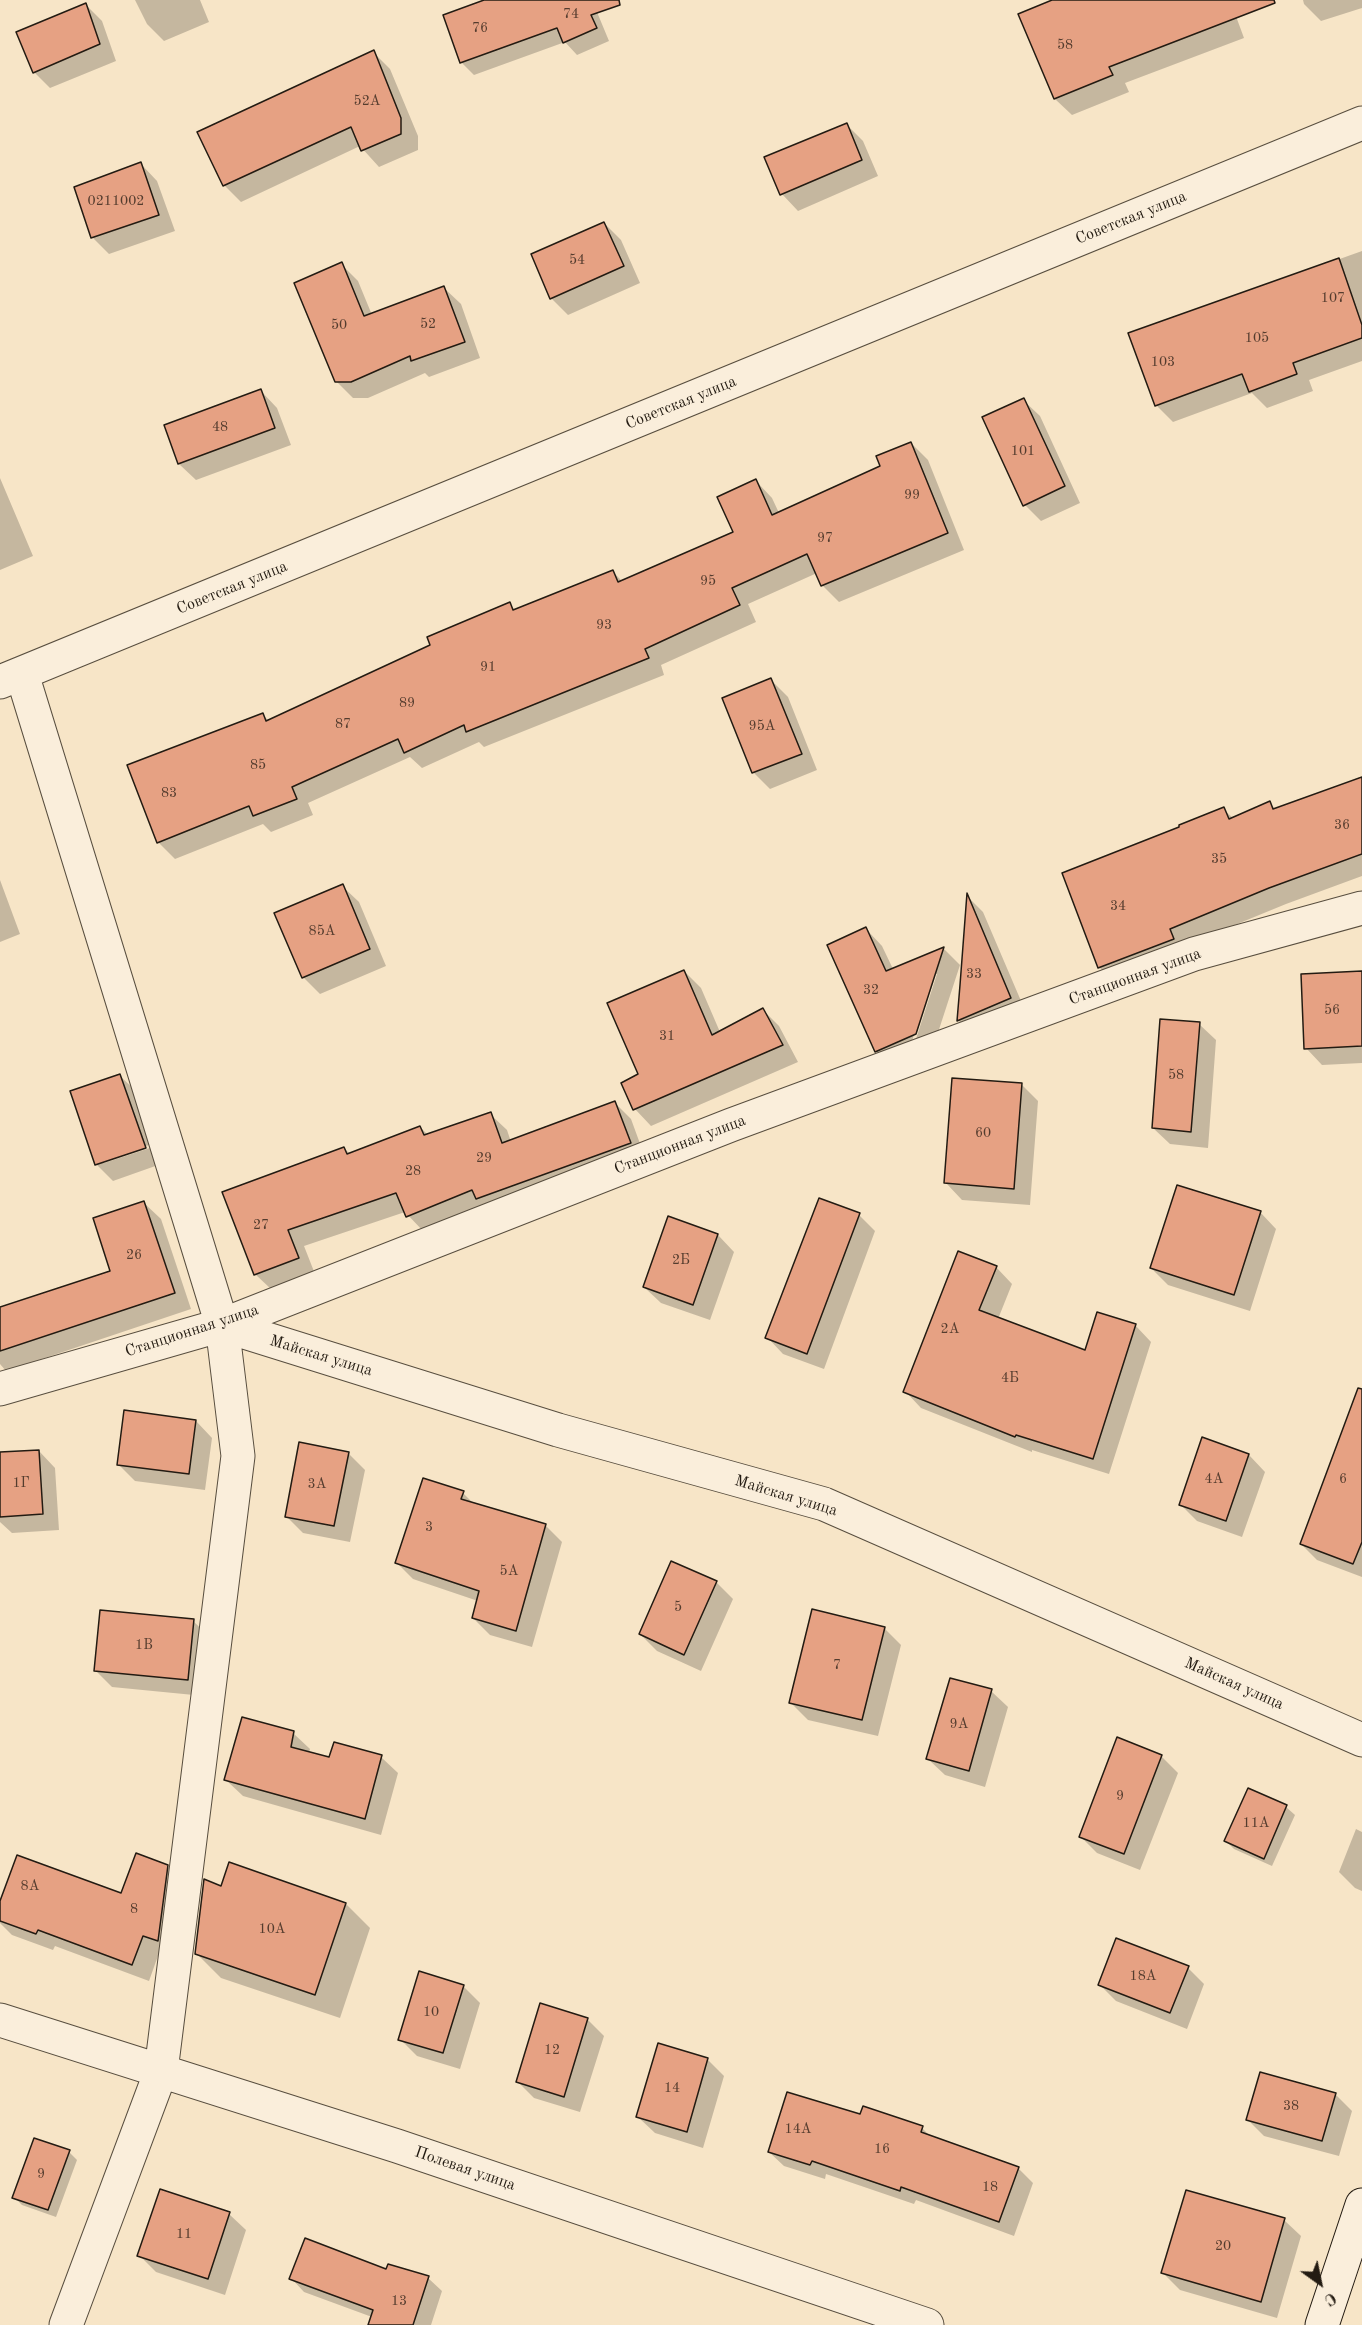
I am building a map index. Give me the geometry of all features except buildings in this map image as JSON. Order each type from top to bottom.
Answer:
[{"type":"street","name":"Советская улица","points":[[11,678],[1362,123]]},
{"type":"street","points":[[11,678],[222,1325],[238,1456],[160,2071],[66,2325]]},
{"type":"street","name":"Станционная улица","points":[[0,1389],[222,1325],[731,1125],[1194,954],[1362,908]]},
{"type":"street","name":"Майская улица","points":[[222,1325],[558,1430],[824,1504],[1362,1740]]},
{"type":"street","name":"Полевая улица","points":[[0,2020],[397,2146],[927,2325]]},
{"type":"street","points":[[1322,2325],[1362,2205]]}]
